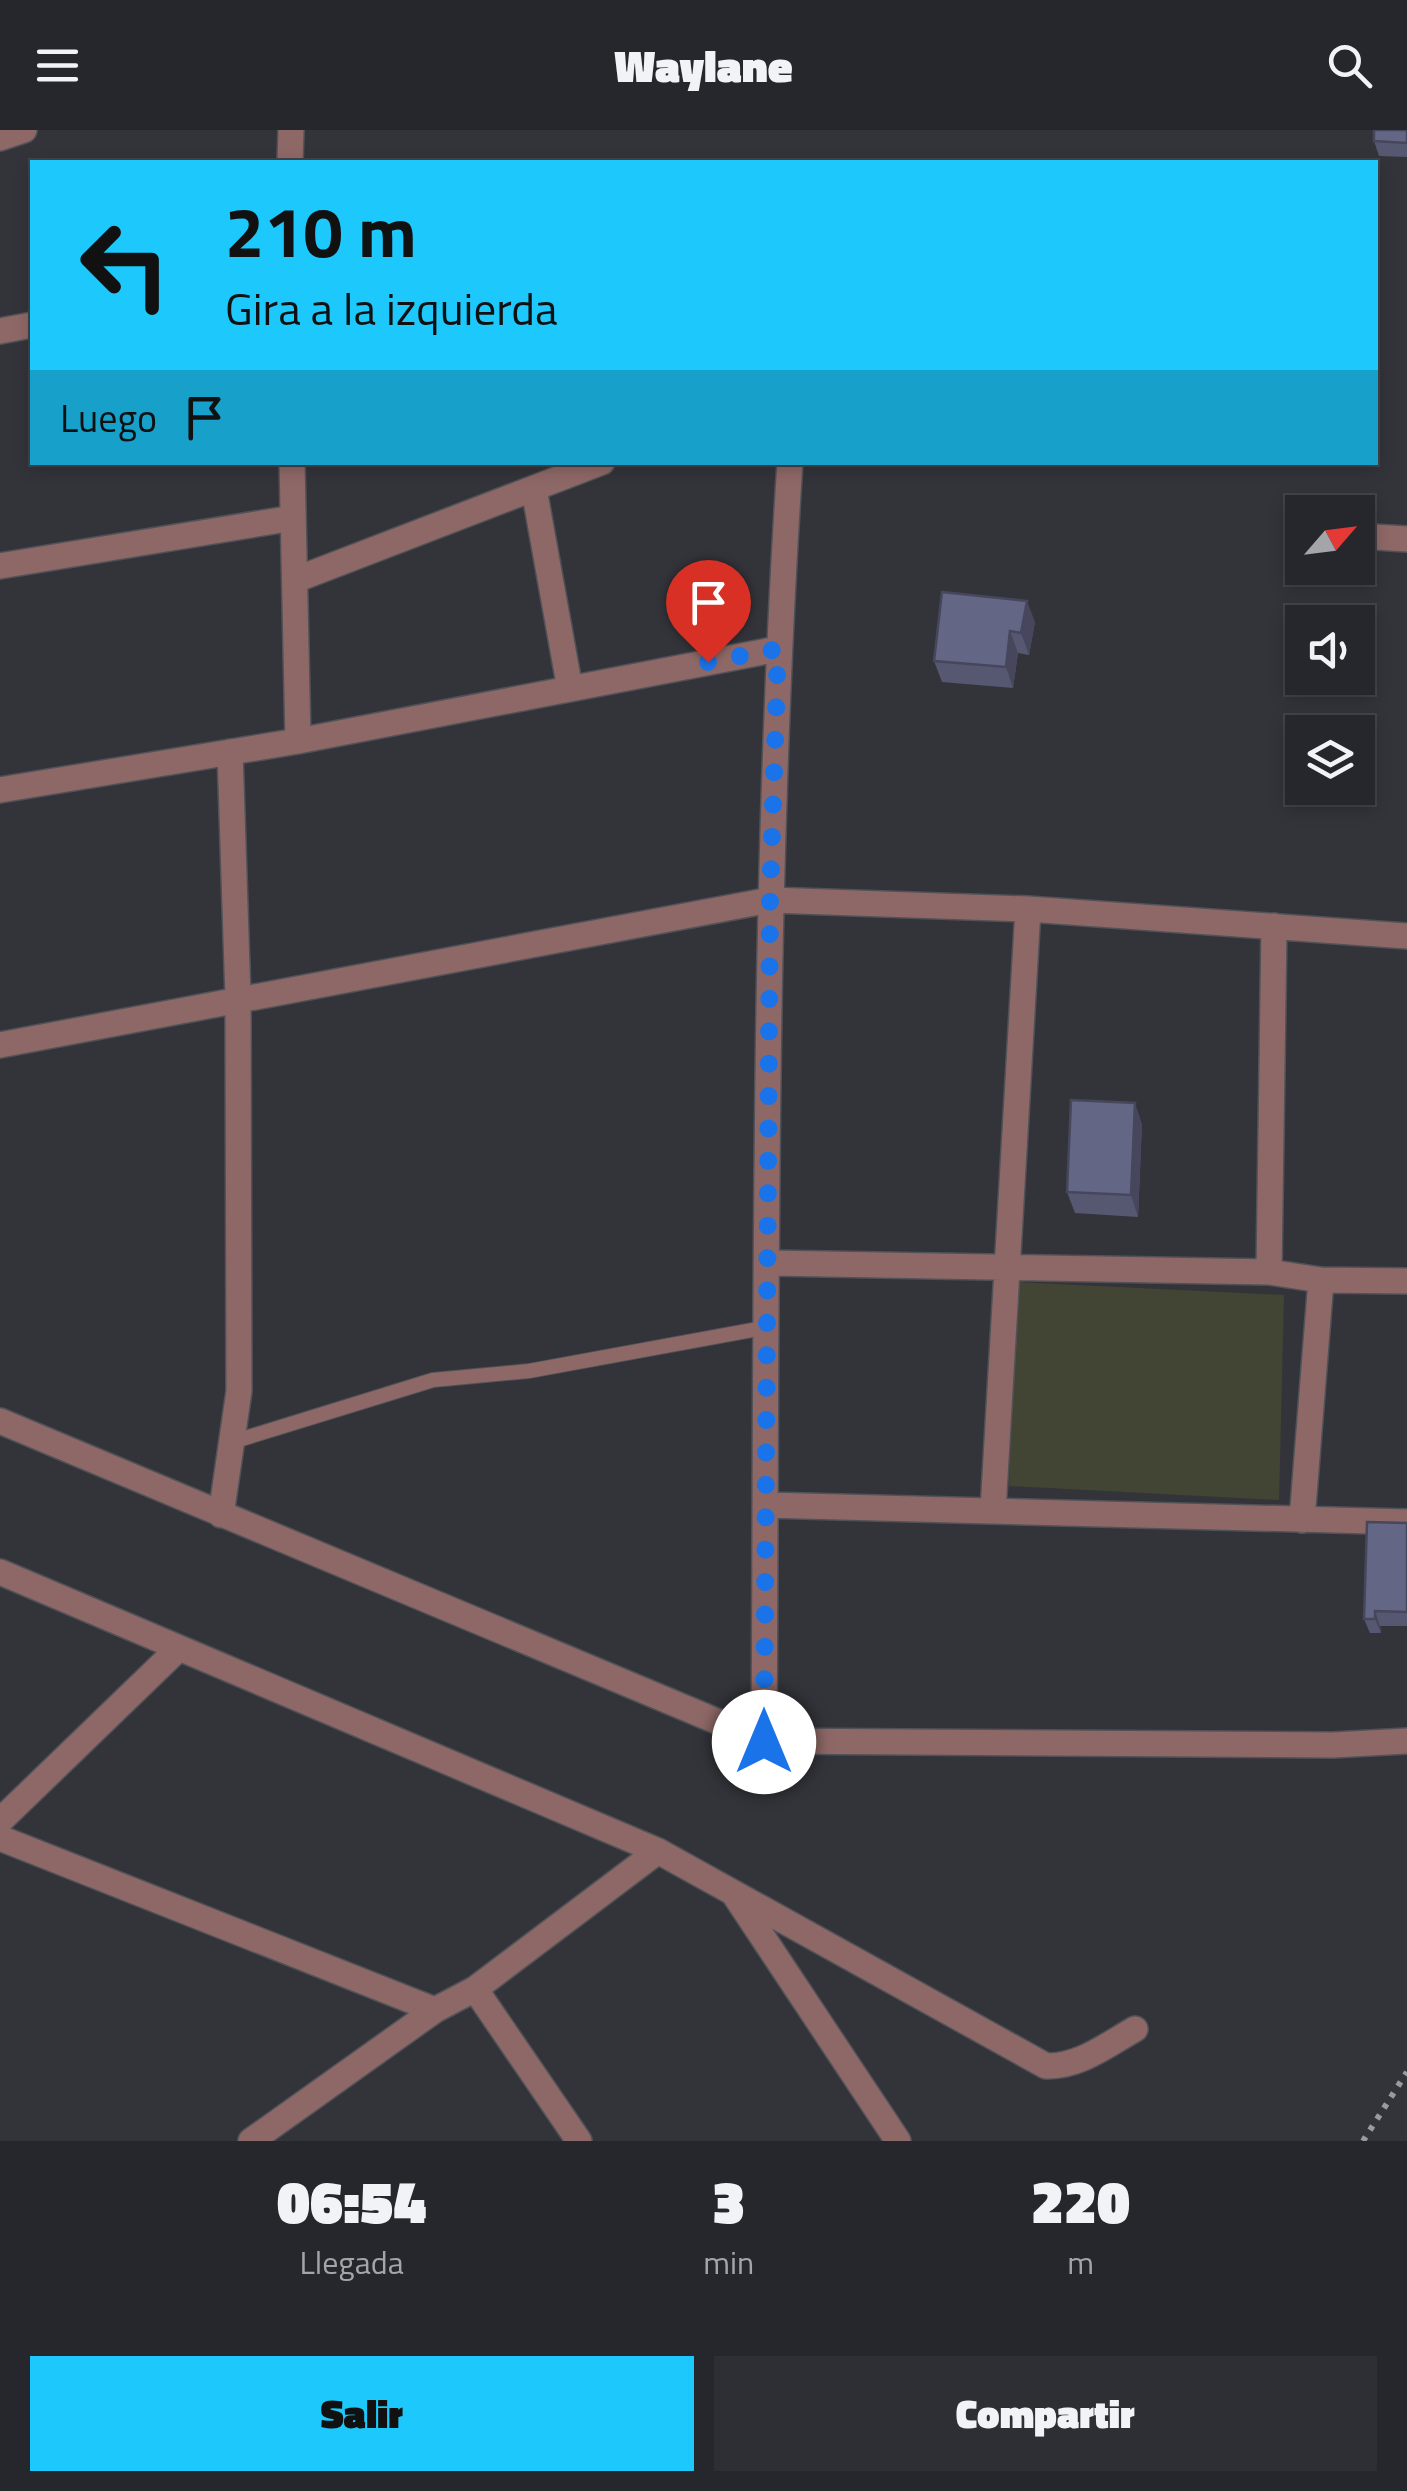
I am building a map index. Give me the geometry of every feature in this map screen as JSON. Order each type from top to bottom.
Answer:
[{"type":"street","points":[[0,138],[24,130]]},
{"type":"street","points":[[290,130],[290,160]]},
{"type":"street","points":[[0,330],[30,325]]},
{"type":"street","points":[[292,465],[298,741]]},
{"type":"street","points":[[294,580],[594,465]]},
{"type":"street","points":[[764,1742],[770,900],[778,649],[790,465]]},
{"type":"street","points":[[534,489],[570,688]]},
{"type":"street","points":[[0,566],[293,518]]},
{"type":"street","points":[[1375,537],[1407,538]]},
{"type":"street","points":[[0,790],[298,741],[778,649]]},
{"type":"street","points":[[221,1515],[239,1391],[238,998],[230,752]]},
{"type":"street","points":[[0,1045],[770,900],[1028,909],[1407,936]]},
{"type":"street","points":[[993,1511],[1028,909]]},
{"type":"street","points":[[1269,1272],[1274,926]]},
{"type":"street","points":[[770,1263],[1006,1264],[1269,1272],[1321,1280],[1407,1281]]},
{"type":"street","points":[[1302,1520],[1321,1280]]},
{"type":"street","points":[[0,1421],[764,1742],[1333,1745],[1407,1741]]},
{"type":"street","points":[[766,1505],[1407,1522]]},
{"type":"street","points":[[0,1572],[658,1851],[1046,2066],[1082,2060],[1135,2029]]},
{"type":"street","points":[[0,1821],[178,1650]]},
{"type":"street","points":[[0,1838],[435,2010]]},
{"type":"street","points":[[251,2141],[435,2010],[475,1989],[658,1851]]},
{"type":"street","points":[[731,1890],[898,2141]]},
{"type":"street","points":[[475,1989],[579,2141]]},
{"type":"lane","points":[[232,1442],[433,1380],[530,1371],[768,1326]]},
{"type":"path","points":[[1363,2141],[1407,2072]]},
{"type":"green space","points":[[1016,1282],[1284,1295],[1279,1500],[1009,1486]]},
{"type":"building","points":[[1374,130],[1407,130],[1407,143],[1374,141]]},
{"type":"building","points":[[942,592],[1027,601],[1021,633],[1010,631],[1006,667],[934,661]]},
{"type":"building","points":[[1071,1100],[1135,1103],[1131,1195],[1067,1192]]},
{"type":"building","points":[[1367,1522],[1407,1523],[1407,1612],[1375,1611],[1375,1619],[1364,1619]]},
{"type":"route","points":[[708,662],[778,649],[770,900],[764,1742]]}]
